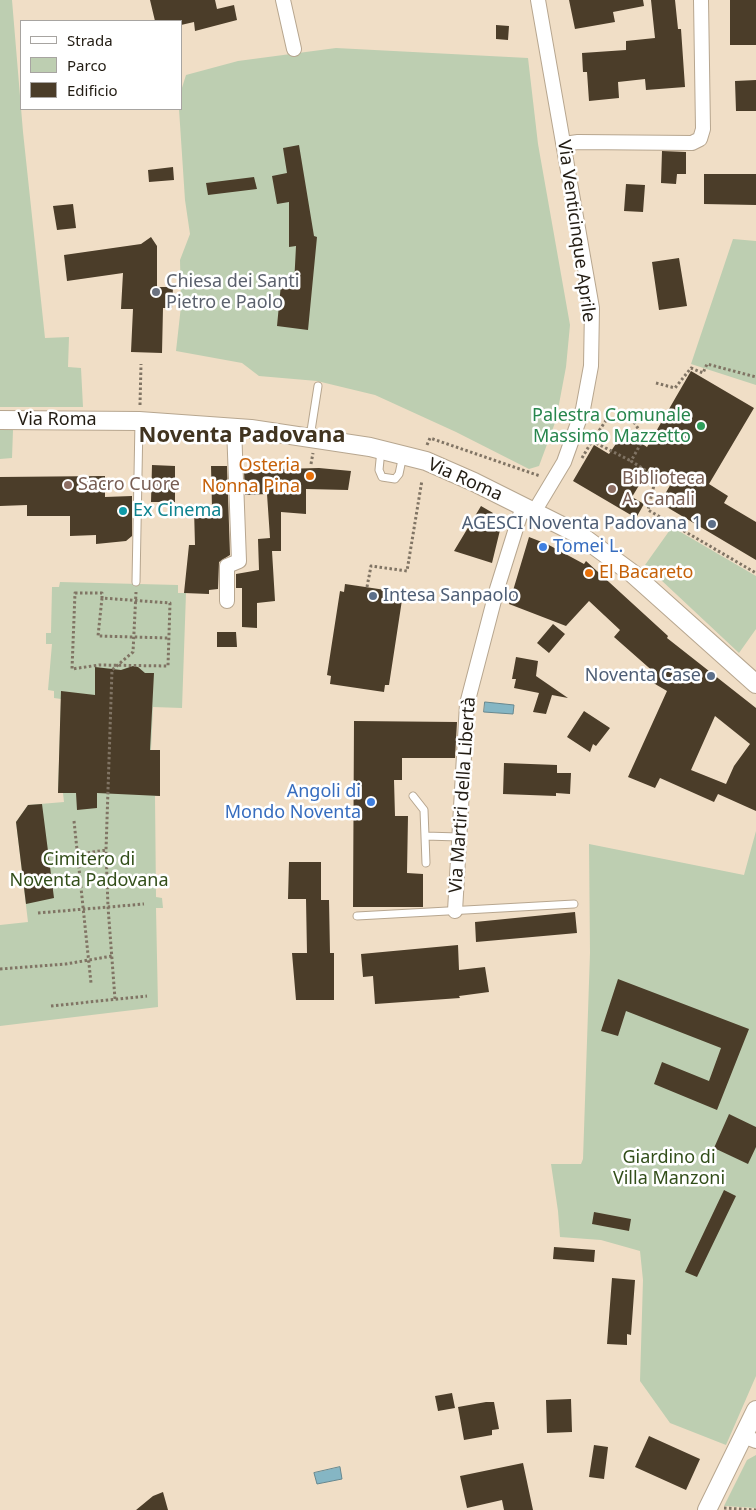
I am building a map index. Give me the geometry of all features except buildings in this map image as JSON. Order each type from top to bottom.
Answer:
[{"type":"street","points":[[283,0],[294,49]]},
{"type":"street","name":"Via Venticinque Aprile","points":[[528,509],[554,480],[564,462],[583,409],[590,366],[592,308],[538,0]]},
{"type":"street","points":[[564,144],[578,142],[692,143],[700,138],[703,129],[701,0]]},
{"type":"street","name":"Via Roma","points":[[0,420],[140,420],[234,427],[310,437],[381,450],[426,462],[474,482],[580,535],[633,574],[756,684]]},
{"type":"street","points":[[227,601],[227,566],[238,562],[234,427]]},
{"type":"street","name":"Via Martiri della Libertà","points":[[454,911],[467,704],[496,589],[528,509]]},
{"type":"street","points":[[707,1510],[749,1439],[756,1410]]},
{"type":"lane","points":[[310,437],[318,386]]},
{"type":"lane","points":[[136,582],[140,420]]},
{"type":"lane","points":[[381,450],[379,470],[382,477],[386,478],[395,479],[399,474],[403,455]]},
{"type":"lane","points":[[413,796],[424,810],[426,863]]},
{"type":"lane","points":[[425,836],[459,837]]},
{"type":"lane","points":[[357,916],[574,904]]},
{"type":"path","points":[[140,420],[141,364]]},
{"type":"path","points":[[656,383],[675,388],[690,368],[703,374],[707,364],[756,378]]},
{"type":"path","points":[[609,416],[592,441],[631,461],[656,477],[648,510],[756,573]]},
{"type":"path","points":[[631,461],[644,438],[634,422]]},
{"type":"path","points":[[425,450],[430,438],[514,469],[554,480]]},
{"type":"path","points":[[367,587],[371,566],[407,571],[422,480]]},
{"type":"path","points":[[658,524],[662,519]]},
{"type":"path","points":[[115,999],[106,850],[112,670],[133,652],[136,582]]},
{"type":"path","points":[[102,598],[170,603],[169,638],[168,666],[99,665],[72,669],[74,593],[102,593],[98,636],[169,638]]},
{"type":"path","points":[[74,821],[91,983]]},
{"type":"path","points":[[52,858],[106,850]]},
{"type":"path","points":[[38,913],[144,904]]},
{"type":"path","points":[[0,969],[66,964],[112,956]]},
{"type":"path","points":[[51,1006],[147,996]]},
{"type":"path","points":[[719,1510],[720,1508],[756,1510]]},
{"type":"green space","points":[[0,0],[12,0],[20,110],[45,338],[69,337],[68,367],[81,368],[83,407],[0,407]]},
{"type":"green space","points":[[336,48],[528,58],[538,144],[570,325],[566,367],[556,420],[539,466],[529,469],[456,432],[375,395],[317,381],[259,376],[242,363],[176,351],[181,306],[180,260],[190,234],[185,200],[179,110],[182,110],[182,88],[186,75],[238,61]]},
{"type":"green space","points":[[733,239],[756,241],[756,385],[691,364]]},
{"type":"green space","points":[[0,430],[13,430],[12,458],[0,459]]},
{"type":"green space","points":[[672,527],[756,576],[756,629],[739,653],[645,565]]},
{"type":"green space","name":"Cimitero di Noventa Padovana","points":[[60,582],[178,585],[178,593],[186,593],[182,708],[153,707],[151,750],[160,750],[160,796],[155,796],[156,897],[162,898],[163,908],[156,908],[158,1007],[0,1026],[0,925],[28,922],[16,822],[28,805],[64,802],[63,793],[58,792],[61,699],[54,698],[54,691],[48,690],[52,644],[46,644],[46,633],[51,633],[52,587],[59,587]]},
{"type":"green space","name":"Giardino di Villa Manzoni","points":[[756,831],[756,1376],[726,1445],[670,1423],[640,1381],[643,1280],[640,1251],[601,1240],[560,1237],[551,1164],[581,1164],[583,1159],[590,953],[589,844],[744,875]]},
{"type":"green space","points":[[756,1455],[756,1508],[724,1506],[747,1460]]},
{"type":"water","points":[[485,702],[514,705],[513,714],[484,712]]},
{"type":"water","points":[[340,1467],[342,1479],[317,1484],[314,1473]]},
{"type":"place","name":"Chiesa dei Santi Pietro e Paolo","points":[[156,292]]},
{"type":"place","name":"Palestra Comunale Massimo Mazzetto","points":[[701,426]]},
{"type":"place","name":"Osteria Nonna Pina","points":[[310,476]]},
{"type":"place","name":"Sacro Cuore","points":[[68,485]]},
{"type":"place","name":"Biblioteca A. Canali","points":[[612,489]]},
{"type":"place","name":"Ex Cinema","points":[[123,511]]},
{"type":"place","name":"AGESCI Noventa Padovana 1","points":[[712,524]]},
{"type":"place","name":"Tomei L.","points":[[543,547]]},
{"type":"place","name":"El Bacareto","points":[[589,573]]},
{"type":"place","name":"Intesa Sanpaolo","points":[[373,596]]},
{"type":"place","name":"Noventa Case","points":[[711,676]]},
{"type":"place","name":"Angoli di Mondo Noventa","points":[[371,802]]},
{"type":"district","name":"Noventa Padovana","points":[[242,436]]}]
